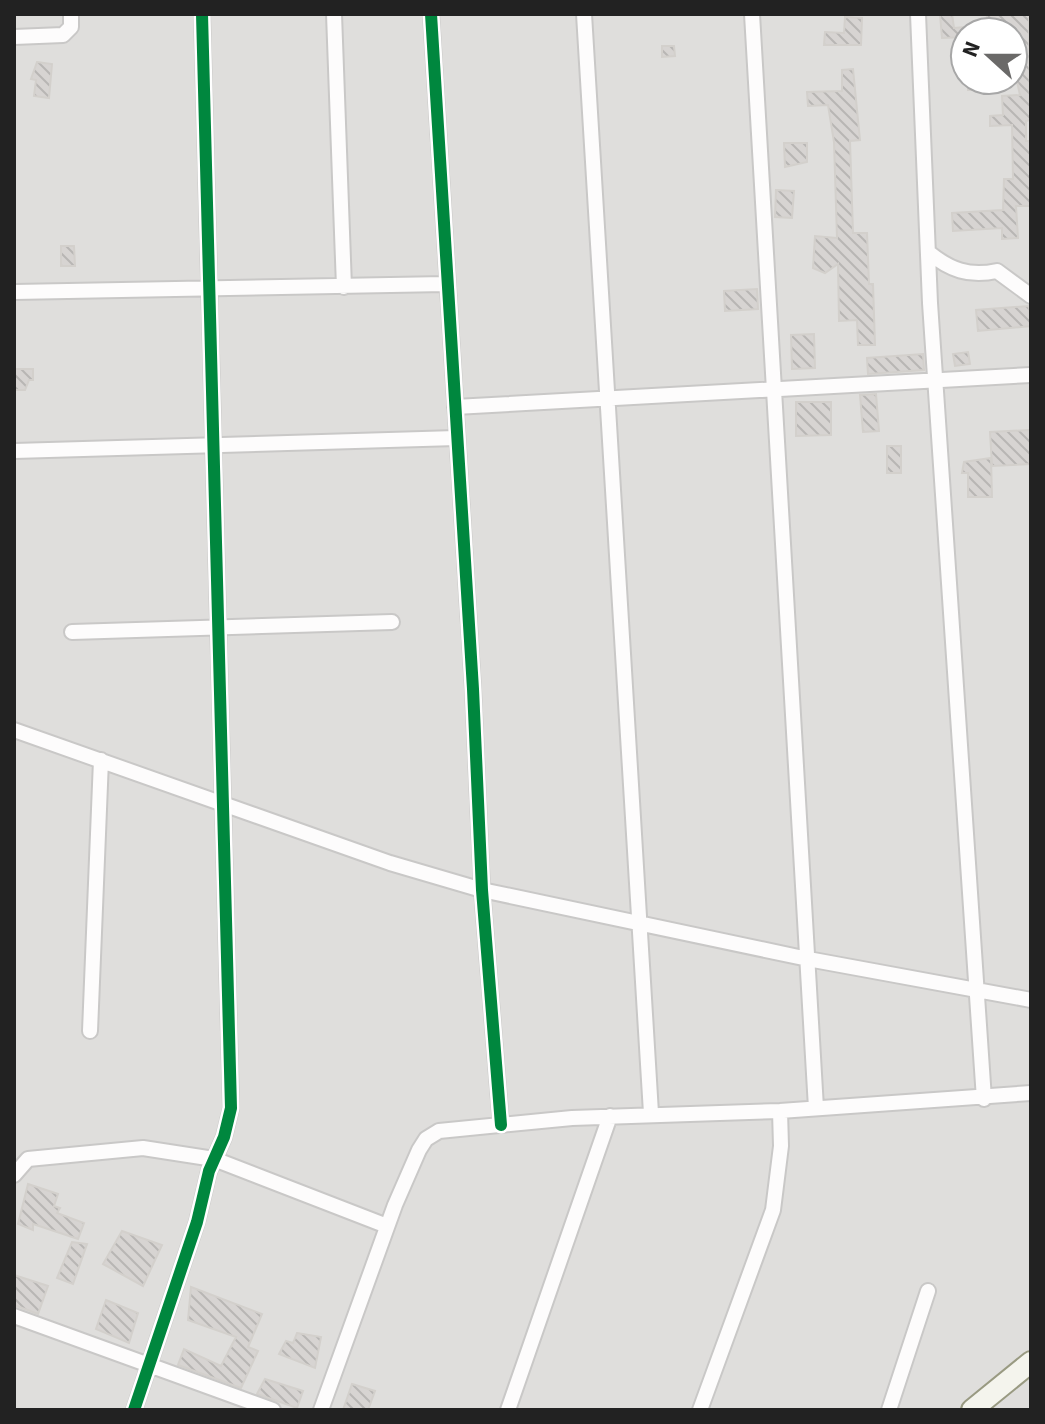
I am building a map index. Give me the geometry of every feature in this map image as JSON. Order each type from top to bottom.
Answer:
[{"type":"main road","points":[[972,1410],[1031,1362]]},
{"type":"street","points":[[14,37],[63,35],[71,27],[71,14]]},
{"type":"street","points":[[134,1410],[197,1222],[214,1159],[226,1131],[231,1096],[220,802],[219,628],[202,14]]},
{"type":"street","points":[[334,14],[344,287]]},
{"type":"street","points":[[431,14],[445,284],[473,689],[482,890],[501,1125]]},
{"type":"street","points":[[584,14],[651,1113]]},
{"type":"street","points":[[752,14],[816,1108]]},
{"type":"street","points":[[918,14],[928,252],[984,1099]]},
{"type":"street","points":[[928,252],[946,266],[970,273],[997,271],[1031,296]]},
{"type":"street","points":[[14,292],[445,284]]},
{"type":"street","points":[[455,407],[606,396],[938,382],[1031,375]]},
{"type":"street","points":[[14,451],[456,438]]},
{"type":"street","points":[[72,632],[392,622]]},
{"type":"street","points":[[14,730],[390,863],[482,890],[808,959],[1031,1000]]},
{"type":"street","points":[[90,1031],[101,760]]},
{"type":"street","points":[[321,1410],[387,1226],[426,1139],[455,1128],[610,1116],[780,1111],[984,1099],[1031,1093]]},
{"type":"street","points":[[700,1410],[773,1210],[781,1146],[780,1111]]},
{"type":"street","points":[[508,1410],[610,1116]]},
{"type":"street","points":[[14,1175],[28,1159],[143,1148],[214,1159],[387,1226]]},
{"type":"street","points":[[889,1410],[928,1291]]},
{"type":"street","points":[[14,1316],[273,1410]]},
{"type":"shaded area","points":[[14,14],[1031,14],[1031,1410],[14,1410]]},
{"type":"building","points":[[940,14],[952,14],[949,16],[949,38],[942,38]]},
{"type":"building","points":[[1029,14],[1030,120],[1026,121],[1026,141],[1031,141],[1031,206],[1016,206],[1018,238],[1002,239],[1002,228],[953,231],[952,213],[1003,210],[1004,179],[1013,179],[1012,125],[990,126],[990,116],[1003,115],[1002,96],[1029,96],[1029,16],[987,16]]},
{"type":"building","points":[[845,17],[862,18],[861,45],[824,45],[825,32],[844,33]]},
{"type":"building","points":[[662,46],[674,46],[675,56],[662,57]]},
{"type":"building","points":[[37,62],[52,64],[49,98],[34,96],[36,80],[31,79]]},
{"type":"building","points":[[853,69],[860,140],[850,141],[853,233],[867,233],[875,345],[858,345],[857,320],[839,321],[838,264],[825,273],[813,268],[815,236],[837,238],[834,142],[828,105],[808,106],[807,92],[842,91],[842,70]]},
{"type":"building","points":[[784,143],[807,143],[807,162],[785,167]]},
{"type":"building","points":[[776,190],[794,191],[792,218],[775,217]]},
{"type":"building","points":[[61,246],[74,246],[75,266],[61,266]]},
{"type":"building","points":[[757,289],[758,309],[725,311],[724,291]]},
{"type":"building","points":[[1029,306],[1031,326],[978,331],[976,310]]},
{"type":"building","points":[[814,334],[815,368],[792,369],[791,335]]},
{"type":"building","points":[[968,352],[970,364],[955,366],[953,354]]},
{"type":"building","points":[[923,354],[924,370],[868,374],[867,358]]},
{"type":"building","points":[[14,369],[33,369],[33,380],[29,380],[25,390],[14,390]]},
{"type":"building","points":[[876,394],[879,431],[863,432],[860,395]]},
{"type":"building","points":[[796,402],[831,402],[831,435],[796,436]]},
{"type":"building","points":[[1030,430],[1031,464],[992,466],[990,432]]},
{"type":"building","points":[[887,446],[901,446],[901,473],[887,473]]},
{"type":"building","points":[[991,458],[992,497],[968,497],[968,473],[962,473],[964,462]]},
{"type":"building","points":[[28,1184],[58,1194],[54,1206],[60,1208],[57,1213],[84,1223],[78,1239],[33,1224],[33,1230],[18,1224]]},
{"type":"building","points":[[122,1231],[162,1245],[143,1286],[103,1264]]},
{"type":"building","points":[[72,1242],[87,1244],[73,1284],[57,1278]]},
{"type":"building","points":[[14,1275],[48,1286],[38,1314],[14,1305]]},
{"type":"building","points":[[191,1287],[262,1314],[248,1347],[258,1351],[241,1388],[178,1365],[184,1349],[221,1366],[236,1337],[188,1320]]},
{"type":"building","points":[[106,1300],[138,1313],[129,1343],[96,1329]]},
{"type":"building","points":[[297,1333],[321,1337],[315,1368],[279,1354],[286,1341],[293,1343]]},
{"type":"building","points":[[265,1379],[303,1391],[297,1408],[257,1394]]},
{"type":"building","points":[[352,1384],[375,1391],[368,1410],[343,1410]]},
{"type":"cycle path","points":[[134,1410],[197,1222],[209,1171],[224,1137],[231,1108],[202,14]]},
{"type":"cycle path","points":[[431,14],[473,689],[482,890],[501,1125]]}]
